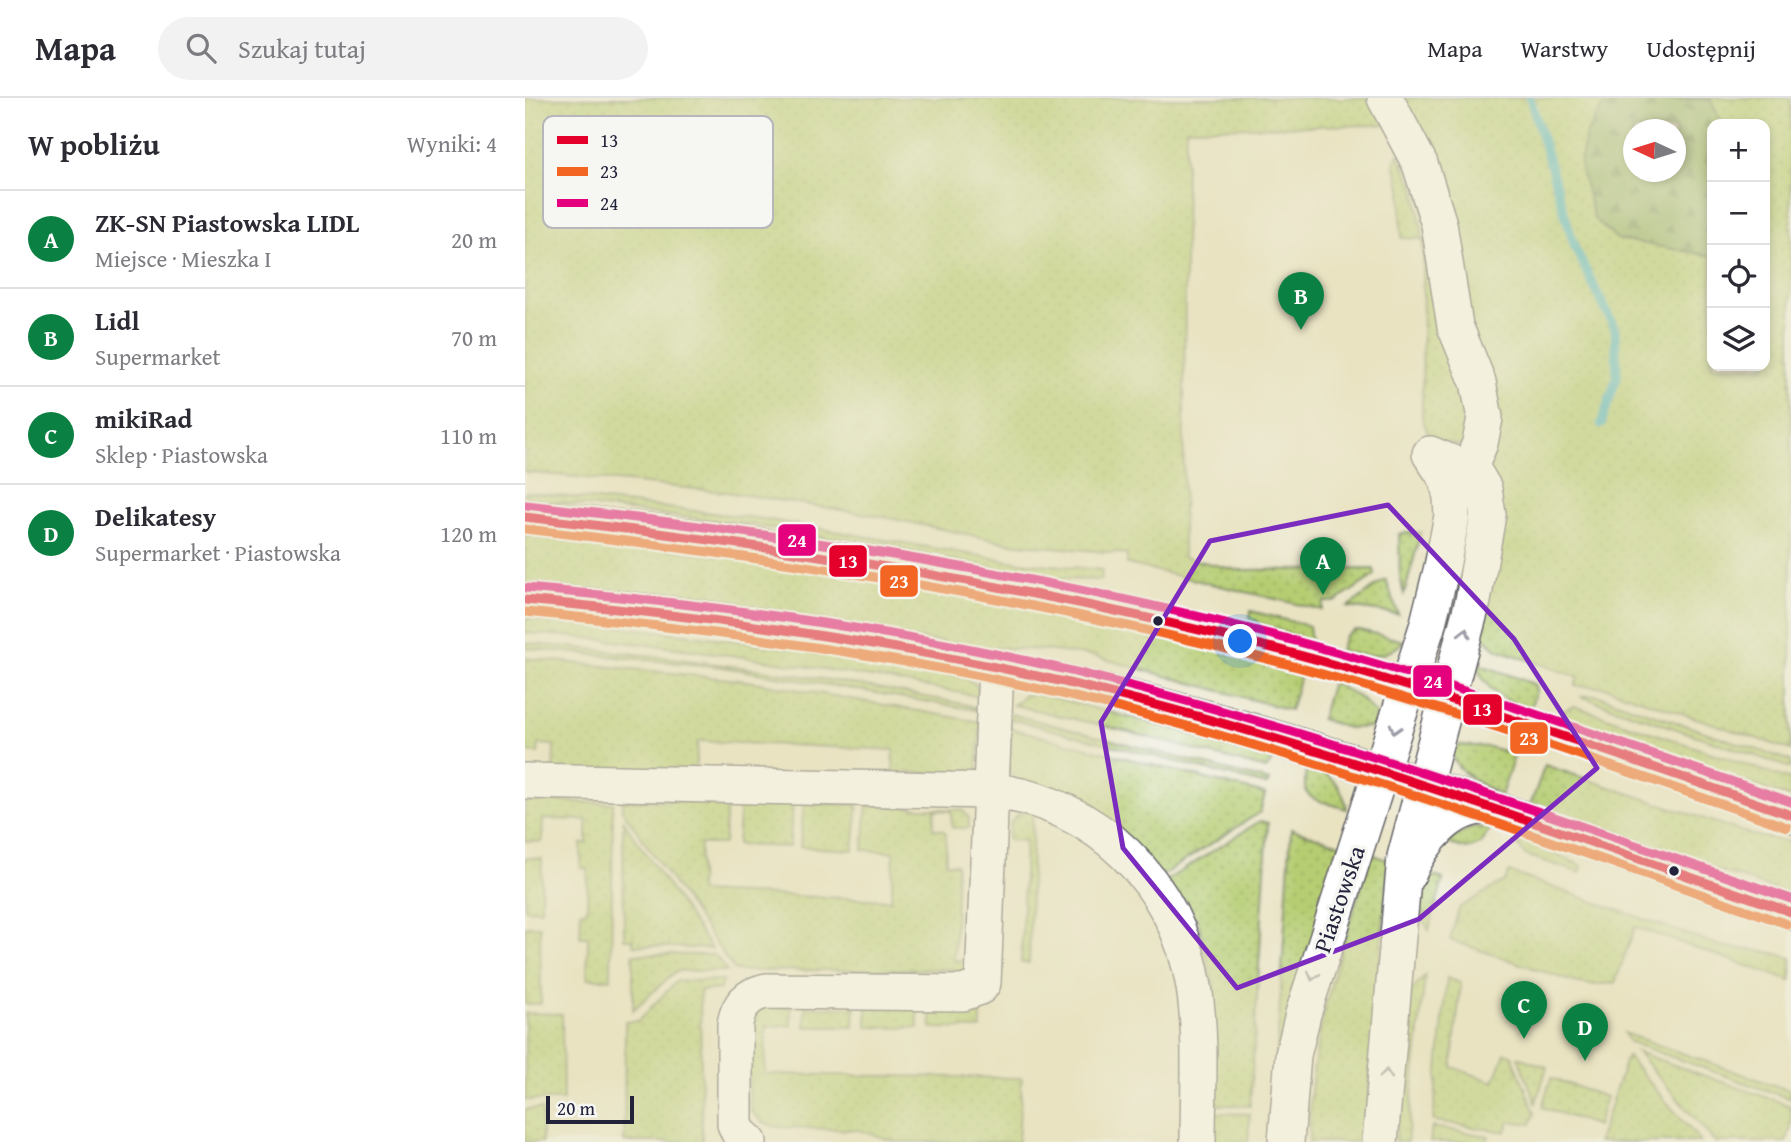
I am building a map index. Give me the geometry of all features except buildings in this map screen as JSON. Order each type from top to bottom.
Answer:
[{"type":"street","name":"Piastowska","points":[[1288,1133],[1293,1055],[1303,1014],[1409,686],[1445,557],[1460,483],[1480,443],[1485,418],[1478,382],[1455,326],[1439,224],[1420,164],[1385,98]]},
{"type":"street","name":"Piastowska","points":[[1380,1142],[1405,857],[1473,601],[1487,523],[1488,504],[1483,489],[1460,483]]},
{"type":"street","points":[[525,517],[728,539],[1003,585],[1198,629],[1409,686],[1791,815]]},
{"type":"street","points":[[525,600],[780,628],[996,667],[1140,701],[1382,772],[1490,807],[1791,912]]},
{"type":"street","points":[[749,1142],[739,1133],[735,1124],[735,1024],[737,1012],[752,996],[766,991],[963,993],[980,988],[985,975],[996,667]]},
{"type":"street","points":[[525,781],[991,791],[1039,802],[1088,823],[1124,850],[1153,883],[1181,940],[1195,988],[1198,1142]]},
{"type":"street","name":"Piastowska","points":[[1403,887],[1422,848],[1437,831],[1471,807],[1490,807]]},
{"type":"highlighted area","points":[[1388,505],[1514,639],[1597,768],[1419,919],[1237,988],[1123,848],[1101,722],[1210,541]]},
{"type":"green space","points":[[525,98],[1371,98],[1386,125],[1186,128],[1183,557],[1236,570],[1374,569],[1375,575],[1335,602],[1324,602],[1322,610],[1127,564],[1127,554],[1009,543],[879,516],[726,492],[525,472]]},
{"type":"green space","points":[[1398,98],[1791,98],[1791,750],[1604,687],[1575,686],[1578,677],[1497,649],[1476,630],[1483,461]]},
{"type":"green space","points":[[1608,98],[1711,100],[1720,119],[1707,119],[1707,255],[1617,239],[1594,219],[1580,165],[1586,134]]},
{"type":"green space","points":[[1398,154],[1415,187],[1439,335],[1450,368],[1468,399],[1466,447],[1430,438],[1422,418],[1423,245],[1422,239],[1401,238],[1401,188],[1394,163]]},
{"type":"green space","points":[[525,492],[757,518],[1010,561],[1102,570],[1101,580],[1055,579],[752,525],[525,499]]},
{"type":"green space","points":[[1421,532],[1404,594],[1400,578],[1399,534]]},
{"type":"green space","points":[[525,533],[744,559],[962,595],[1130,628],[1301,673],[1290,710],[1093,656],[1045,650],[977,647],[525,584]]},
{"type":"green space","points":[[1386,580],[1398,614],[1348,607],[1380,583]]},
{"type":"green space","points":[[1251,611],[1309,626],[1311,642],[1250,620]]},
{"type":"green space","points":[[525,618],[690,635],[909,667],[963,677],[976,684],[982,697],[754,659],[525,633]]},
{"type":"green space","points":[[1355,630],[1404,641],[1389,652],[1381,654],[1340,651],[1345,636]]},
{"type":"green space","points":[[525,643],[773,671],[954,702],[981,711],[722,667],[525,648]]},
{"type":"green space","points":[[525,658],[749,681],[981,722],[977,774],[893,772],[894,750],[698,741],[695,771],[553,771],[554,745],[539,744],[538,753],[525,752]]},
{"type":"green space","points":[[1476,663],[1534,684],[1536,691],[1530,709],[1497,694],[1485,681]]},
{"type":"green space","points":[[1332,682],[1359,697],[1376,714],[1374,727],[1348,728],[1321,719]]},
{"type":"green space","points":[[1039,694],[1276,755],[1266,769],[1125,731],[1013,705],[1024,695]]},
{"type":"green space","points":[[1596,695],[1791,761],[1791,768],[1580,696]]},
{"type":"green space","points":[[1574,706],[1791,780],[1791,798],[1560,719],[1563,711]]},
{"type":"green space","points":[[1011,714],[1269,781],[1267,785],[1010,719]]},
{"type":"green space","points":[[1010,728],[1265,794],[1260,812],[1161,876],[1015,780],[1009,770]]},
{"type":"green space","points":[[1460,745],[1489,747],[1515,754],[1501,795],[1479,783],[1458,765],[1451,751]]},
{"type":"green space","points":[[1308,764],[1334,781],[1342,793],[1347,809],[1318,800],[1307,793],[1305,777]]},
{"type":"green space","points":[[1545,765],[1752,835],[1791,842],[1791,895],[1530,806]]},
{"type":"green space","points":[[623,800],[727,801],[724,844],[700,844],[699,892],[891,900],[894,852],[863,850],[867,805],[963,810],[969,818],[969,828],[952,828],[951,811],[935,810],[933,829],[943,830],[946,834],[946,863],[957,864],[954,960],[974,961],[973,968],[963,977],[953,969],[735,971],[622,810]]},
{"type":"green space","points":[[740,800],[793,802],[789,847],[737,845]]},
{"type":"green space","points":[[525,801],[613,803],[611,979],[587,979],[588,937],[580,937],[581,911],[587,910],[588,869],[581,868],[581,843],[587,843],[587,820],[543,819],[542,842],[525,841]]},
{"type":"green space","points":[[804,803],[858,805],[853,850],[800,847]]},
{"type":"green space","points":[[1033,810],[1029,963],[1021,963],[1025,841],[1008,840],[1013,818]]},
{"type":"green space","points":[[623,820],[711,949],[633,945],[633,939],[624,939]]},
{"type":"green space","points":[[1260,821],[1268,823],[1250,1106],[1202,1104],[1214,1092],[1213,983],[1197,918],[1182,915],[1164,882]]},
{"type":"green space","points":[[1475,827],[1491,827],[1481,844],[1467,849],[1446,843],[1456,834]]},
{"type":"green space","points":[[1291,829],[1340,844],[1271,1142]]},
{"type":"green space","points":[[1521,837],[1582,866],[1580,873],[1525,855],[1518,845]]},
{"type":"green space","points":[[1372,854],[1389,861],[1364,1142],[1309,1142],[1310,1105],[1320,1032],[1338,960]]},
{"type":"green space","points":[[525,858],[542,859],[541,910],[525,909]]},
{"type":"green space","points":[[1509,872],[1721,946],[1791,958],[1791,981],[1635,927],[1615,983],[1591,985],[1574,982],[1450,940],[1459,908],[1506,880]]},
{"type":"green space","points":[[1427,874],[1443,879],[1429,930],[1418,909]]},
{"type":"green space","points":[[525,926],[540,926],[541,1004],[525,1004]]},
{"type":"green space","points":[[633,954],[715,955],[727,971],[676,971],[633,1010]]},
{"type":"green space","points":[[1425,976],[1407,1142],[1395,1142],[1411,991]]},
{"type":"green space","points":[[1447,978],[1461,983],[1452,1067],[1494,1082],[1505,1053],[1512,1055],[1535,1113],[1531,1124],[1509,1121],[1506,1132],[1433,1121]]},
{"type":"green space","points":[[723,980],[720,989],[700,991],[702,1142],[624,1142],[625,1021],[638,1021],[677,981]]},
{"type":"green space","points":[[759,1007],[791,1007],[791,1026],[766,1026],[765,1074],[1022,1078],[1018,1142],[897,1142],[858,1130],[777,1127],[762,1122],[750,1110],[747,1024]]},
{"type":"green space","points":[[805,1007],[855,1007],[854,1027],[805,1027]]},
{"type":"green space","points":[[867,1007],[918,1007],[918,1028],[867,1027]]},
{"type":"green space","points":[[931,1007],[981,1007],[981,1029],[931,1028]]},
{"type":"green space","points":[[525,1013],[562,1014],[563,1100],[525,1100]]},
{"type":"green space","points":[[1624,1033],[1791,1091],[1791,1099],[1629,1042]]},
{"type":"green space","points":[[1637,1052],[1791,1106],[1791,1128],[1786,1142],[1715,1142]]},
{"type":"green space","points":[[1627,1056],[1701,1142],[1598,1142]]},
{"type":"green space","points":[[1518,1057],[1547,1067],[1536,1103]]},
{"type":"green space","points":[[1551,1078],[1606,1097],[1597,1126],[1542,1107]]},
{"type":"green space","points":[[525,1109],[542,1109],[542,1142],[525,1142]]},
{"type":"green space","points":[[1202,1112],[1250,1114],[1248,1142],[1212,1142]]},
{"type":"green space","points":[[1432,1127],[1489,1136],[1486,1142],[1430,1142]]},
{"type":"waterway","points":[[1530,98],[1575,248],[1615,329],[1617,377],[1601,424]]},
{"type":"transit line","name":"24","points":[[526,505],[819,543],[1012,576],[1204,618],[1423,678],[1791,802]]},
{"type":"transit line","name":"13","points":[[525,517],[815,555],[1007,589],[1197,629],[1418,689],[1791,815]]},
{"type":"transit line","name":"23","points":[[525,529],[718,553],[910,583],[1196,641],[1415,701],[1540,741],[1787,827]]},
{"type":"transit line","name":"24","points":[[526,588],[800,619],[936,642],[1071,671],[1163,694],[1344,747],[1791,899]]},
{"type":"transit line","name":"13","points":[[525,600],[728,622],[863,642],[1064,682],[1157,705],[1340,758],[1791,912]]},
{"type":"transit line","name":"23","points":[[525,612],[661,626],[795,644],[929,666],[1062,694],[1154,717],[1337,770],[1787,924]]},
{"type":"place","name":"Lidl","points":[[1301,330]]},
{"type":"place","name":"ZK-SN Piastowska LIDL","points":[[1323,595]]},
{"type":"place","name":"mikiRad","points":[[1524,1039]]},
{"type":"place","name":"Delikatesy","points":[[1585,1061]]}]
